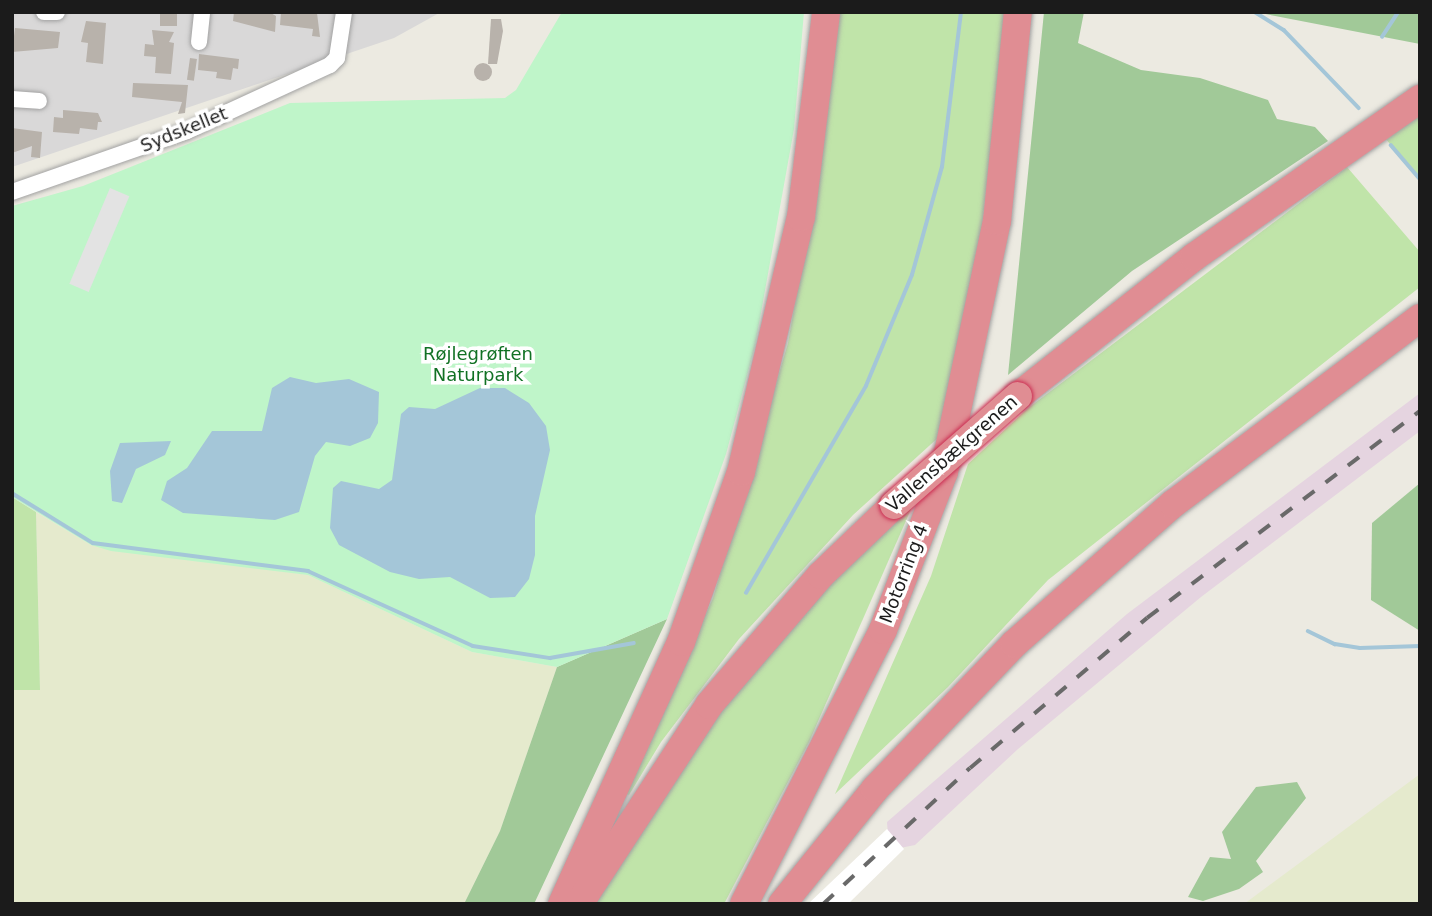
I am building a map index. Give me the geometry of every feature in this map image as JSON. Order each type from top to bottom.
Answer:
[{"type":"highway","points":[[562,904],[681,642],[741,472],[801,217],[826,12]]},
{"type":"highway","name":"Motorring 4","points":[[744,904],[883,630],[944,472],[997,221],[1018,12]]},
{"type":"highway","name":"Vallensbækgrenen","points":[[579,904],[709,705],[821,575],[894,505],[1018,396],[1194,257],[1420,99]]},
{"type":"highway","points":[[782,904],[875,789],[1014,644],[1173,504],[1420,318]]},
{"type":"street","points":[[44,12],[57,12]]},
{"type":"street","points":[[199,42],[202,12]]},
{"type":"street","name":"Sydskellet","points":[[12,192],[187,131],[330,65],[340,45],[344,12]]},
{"type":"street","points":[[12,99],[39,101]]},
{"type":"shaded area","points":[[12,12],[441,12],[394,38],[12,167]]},
{"type":"shaded area","points":[[110,188],[129,196],[89,292],[69,284]]},
{"type":"shaded area","points":[[1420,393],[1420,431],[1201,597],[1018,749],[915,845],[900,848],[888,836],[887,822],[1127,614]]},
{"type":"green space","name":"Røjlegrøften Naturpark","points":[[562,12],[804,12],[794,129],[755,346],[726,454],[667,619],[557,667],[472,652],[308,575],[111,551],[91,545],[12,497],[12,206],[83,186],[290,103],[505,98],[516,90]]},
{"type":"green space","points":[[837,12],[1006,12],[976,281],[940,436],[853,515],[739,639],[661,742],[629,795],[625,793],[713,598],[788,343],[824,136]]},
{"type":"green space","points":[[1044,12],[1084,12],[1078,43],[1141,70],[1200,78],[1268,100],[1277,119],[1315,127],[1328,141],[1132,271],[1008,375]]},
{"type":"green space","points":[[1255,12],[1420,12],[1420,44]]},
{"type":"green space","points":[[1420,114],[1420,180],[1385,138]]},
{"type":"green space","points":[[1347,167],[1420,252],[1420,287],[1048,580],[948,687],[835,794],[931,576],[968,464],[1027,409]]},
{"type":"green space","points":[[1420,483],[1420,631],[1371,600],[1372,523]]},
{"type":"green space","points":[[12,497],[36,512],[40,690],[12,690]]},
{"type":"green space","points":[[912,507],[809,742],[724,904],[590,904],[770,640]]},
{"type":"green space","points":[[36,512],[91,545],[308,575],[472,652],[557,667],[500,831],[464,904],[12,904],[12,690],[40,689]]},
{"type":"green space","points":[[667,619],[534,904],[464,904],[500,831],[557,667]]},
{"type":"green space","points":[[1420,774],[1420,904],[1244,904]]},
{"type":"green space","points":[[1297,782],[1306,798],[1256,861],[1263,872],[1239,889],[1203,901],[1188,897],[1210,857],[1231,859],[1222,832],[1256,787]]},
{"type":"water","points":[[290,377],[316,383],[349,379],[379,392],[378,423],[370,438],[350,446],[326,442],[315,456],[299,512],[275,520],[183,513],[161,500],[167,481],[187,468],[212,431],[262,431],[272,388]]},
{"type":"water","points":[[480,388],[505,388],[529,403],[546,426],[550,450],[535,516],[535,555],[529,579],[515,597],[490,598],[450,577],[419,579],[390,572],[339,545],[330,528],[333,488],[341,481],[379,489],[392,480],[401,414],[409,407],[435,409]]},
{"type":"water","points":[[171,441],[165,455],[136,469],[122,503],[112,501],[110,471],[120,443]]},
{"type":"pier","points":[[887,829],[904,849],[848,904],[808,904]]},
{"type":"building","points":[[160,12],[177,12],[177,26],[160,26]]},
{"type":"building","points":[[234,12],[269,12],[276,16],[275,32],[233,21]]},
{"type":"building","points":[[281,12],[317,13],[320,37],[312,36],[313,29],[280,25]]},
{"type":"building","points":[[491,19],[501,19],[503,31],[497,64],[488,64]]},
{"type":"building","points":[[86,21],[106,23],[103,64],[86,62],[88,43],[81,42]]},
{"type":"building","points":[[15,28],[60,32],[58,48],[12,52]]},
{"type":"building","points":[[152,30],[174,32],[169,42],[174,43],[171,74],[155,73],[156,57],[144,56],[145,44],[154,45]]},
{"type":"building","points":[[199,54],[239,59],[238,69],[233,68],[231,80],[216,78],[217,72],[198,70]]},
{"type":"building","points":[[190,58],[197,59],[194,81],[187,80]]},
{"type":"building","points":[[483,63],[489,66],[492,72],[489,78],[483,81],[477,78],[474,72],[477,66]]},
{"type":"building","points":[[133,83],[188,85],[185,113],[178,114],[182,102],[132,97]]},
{"type":"building","points":[[63,110],[98,113],[102,122],[98,122],[97,130],[80,128],[79,134],[53,132],[54,117],[63,118]]},
{"type":"building","points":[[12,128],[42,132],[40,158],[31,157],[32,146],[12,153]]},
{"type":"waterway","points":[[746,593],[866,386],[912,275],[942,167],[961,12]]},
{"type":"waterway","points":[[1255,12],[1284,30],[1359,108]]},
{"type":"waterway","points":[[1382,37],[1398,12]]},
{"type":"waterway","points":[[1391,145],[1420,179]]},
{"type":"waterway","points":[[12,493],[93,543],[308,571],[473,646],[550,658],[634,643]]},
{"type":"waterway","points":[[1308,631],[1335,644],[1360,648],[1420,646]]},
{"type":"railway","points":[[823,904],[970,768],[1147,618],[1420,411]]}]
